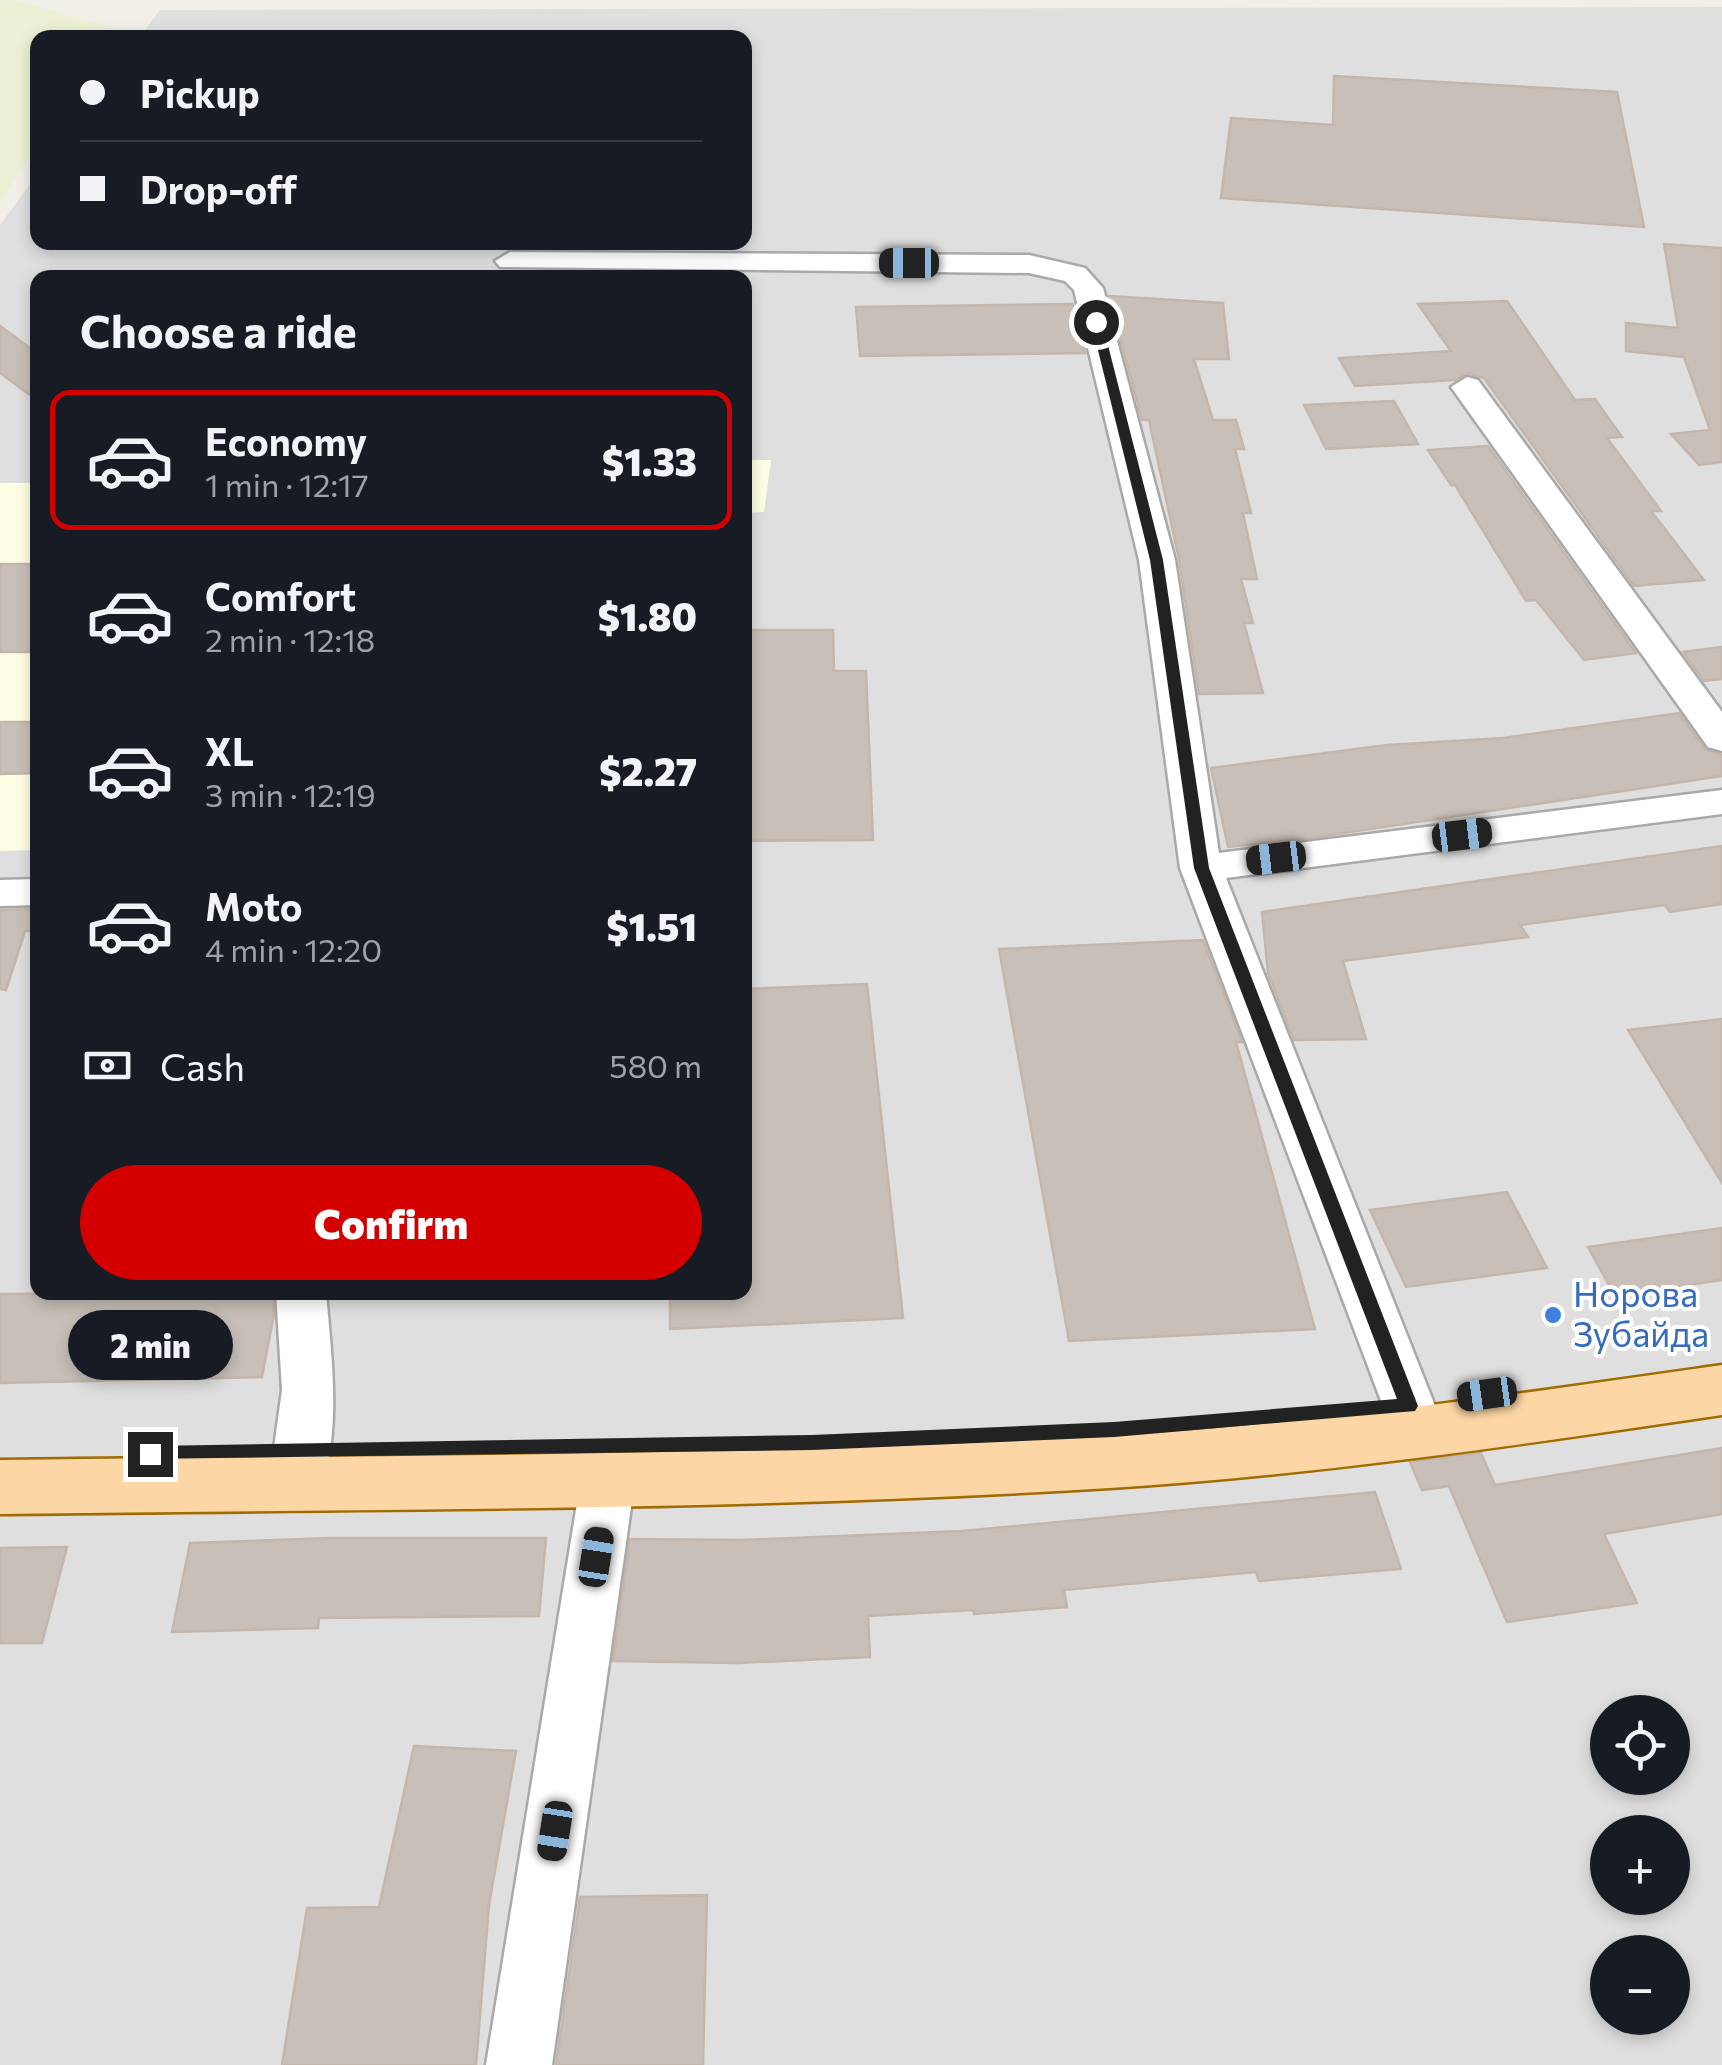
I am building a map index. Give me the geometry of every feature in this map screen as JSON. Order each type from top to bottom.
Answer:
[{"type":"main road","points":[[0,1487],[298,1468],[1058,1432],[1409,1406],[1722,1359]]},
{"type":"main road","points":[[0,1455],[608,1479],[1110,1462],[1382,1439],[1722,1390]]},
{"type":"street","points":[[510,261],[1029,264],[1074,274],[1088,288],[1157,560],[1201,868],[1409,1406]]},
{"type":"street","points":[[1467,387],[1722,739]]},
{"type":"street","points":[[1201,868],[1722,802]]},
{"type":"street","points":[[0,893],[30,892]]},
{"type":"street","points":[[298,1468],[308,1390],[302,1300]]},
{"type":"street","points":[[520,2065],[608,1479]]},
{"type":"shaded area","points":[[15,0],[113,28],[30,30],[30,156],[0,203],[0,1]]},
{"type":"shaded area","points":[[1722,7],[1722,2065],[0,2065],[0,225],[30,184],[30,250],[752,250],[752,30],[145,30],[160,10]]},
{"type":"shaded area","points":[[752,460],[771,460],[764,512],[752,513]]},
{"type":"shaded area","points":[[0,483],[30,483],[30,850],[0,851]]},
{"type":"building","points":[[1334,76],[1617,92],[1644,227],[1221,198],[1231,118],[1333,125]]},
{"type":"building","points":[[1664,244],[1722,248],[1722,462],[1699,465],[1671,434],[1710,430],[1684,357],[1626,351],[1626,323],[1678,328]]},
{"type":"building","points":[[1109,296],[1223,303],[1229,359],[1194,359],[1213,420],[1236,420],[1244,449],[1235,449],[1251,513],[1243,513],[1257,579],[1241,579],[1253,623],[1244,623],[1263,693],[1199,694],[1179,559],[1149,420],[1142,420]]},
{"type":"building","points":[[1507,301],[1575,400],[1595,399],[1622,437],[1607,438],[1661,511],[1651,511],[1704,580],[1634,586],[1484,378],[1468,373],[1455,380],[1355,386],[1339,358],[1451,351],[1418,304]]},
{"type":"building","points":[[1073,304],[1085,353],[860,356],[856,307]]},
{"type":"building","points":[[0,326],[30,348],[30,395],[0,373]]},
{"type":"building","points":[[1394,401],[1418,444],[1326,449],[1304,405]]},
{"type":"building","points":[[1488,446],[1636,653],[1584,660],[1536,600],[1526,601],[1455,485],[1451,485],[1428,450]]},
{"type":"building","points":[[0,564],[30,564],[30,652],[0,652]]},
{"type":"building","points":[[752,630],[833,630],[834,671],[866,671],[873,840],[752,841]]},
{"type":"building","points":[[1722,647],[1722,679],[1704,681],[1683,652]]},
{"type":"building","points":[[1679,713],[1705,749],[1722,755],[1722,776],[1311,838],[1228,847],[1211,768],[1387,745],[1503,738]]},
{"type":"building","points":[[0,722],[30,722],[30,773],[0,774]]},
{"type":"building","points":[[1722,846],[1722,904],[1670,912],[1665,905],[1520,925],[1528,937],[1343,961],[1366,1039],[1294,1040],[1268,973],[1262,912]]},
{"type":"building","points":[[30,909],[30,931],[25,931],[6,990],[0,989],[0,910]]},
{"type":"building","points":[[1203,940],[1242,1042],[1236,1042],[1315,1329],[1069,1341],[999,949]]},
{"type":"building","points":[[867,984],[903,1318],[670,1329],[670,1300],[752,1300],[752,989]]},
{"type":"building","points":[[1722,1019],[1722,1183],[1628,1030]]},
{"type":"building","points":[[1507,1192],[1547,1268],[1406,1287],[1370,1210]]},
{"type":"building","points":[[1722,1228],[1722,1280],[1615,1296],[1588,1247]]},
{"type":"building","points":[[0,1294],[30,1294],[30,1300],[273,1300],[274,1314],[262,1377],[0,1383]]},
{"type":"building","points":[[1722,1448],[1722,1514],[1604,1534],[1637,1603],[1507,1622],[1449,1486],[1422,1490],[1410,1462],[1481,1453],[1495,1485]]},
{"type":"building","points":[[1375,1492],[1401,1569],[1259,1581],[1256,1572],[1064,1590],[1067,1607],[868,1616],[870,1657],[738,1663],[613,1661],[630,1539],[741,1540],[962,1531]]},
{"type":"building","points":[[331,1538],[546,1538],[539,1616],[319,1618],[318,1628],[172,1632],[190,1543]]},
{"type":"building","points":[[67,1547],[42,1643],[0,1643],[0,1548]]},
{"type":"building","points":[[414,1746],[516,1751],[489,1905],[476,2065],[282,2065],[307,1908],[379,1907]]},
{"type":"building","points":[[707,1895],[703,2065],[556,2065],[580,1897]]},
{"type":"place","name":"Норова Зубайда","points":[[1553,1315]]},
{"type":"route","points":[[150,1454],[812,1442],[1114,1430],[1409,1406],[1201,868],[1157,560],[1096,322]]}]
